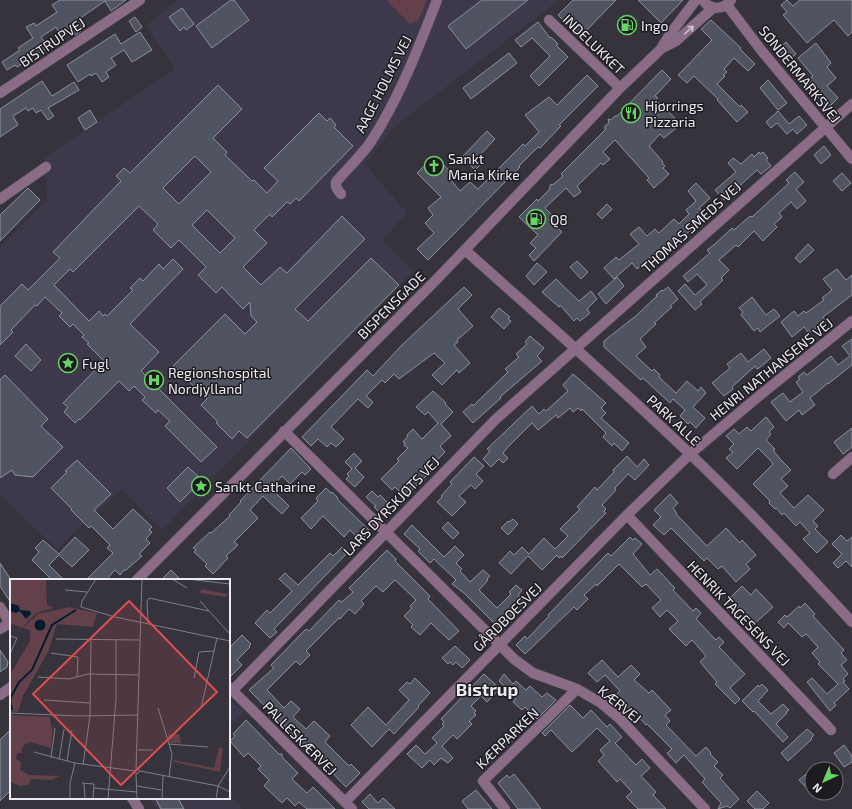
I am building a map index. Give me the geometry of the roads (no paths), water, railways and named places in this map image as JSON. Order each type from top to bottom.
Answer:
[{"type":"street","name":"BISTRUPVEJ","points":[[0,93],[140,0]]},
{"type":"street","name":"AAGE HOLMS VEJ","points":[[341,194],[335,186],[336,182],[364,151],[382,124],[400,87],[437,0]]},
{"type":"street","name":"BISPENSGADE","points":[[138,579],[465,250],[620,88],[662,48],[670,34],[696,0]]},
{"type":"street","points":[[703,0],[708,6],[713,8],[723,7],[729,2]]},
{"type":"street","name":"SØNDERMARKSVEJ","points":[[729,2],[761,50],[852,159]]},
{"type":"street","name":"BISPENSGADE","points":[[662,48],[676,41],[713,8]]},
{"type":"street","name":"INDELUKKET","points":[[549,20],[620,88]]},
{"type":"street","name":"THOMAS SMEDS VEJ","points":[[576,348],[852,104]]},
{"type":"street","points":[[0,199],[46,167]]},
{"type":"street","name":"PARK ALLE","points":[[465,250],[576,348],[690,454],[745,508],[852,622]]},
{"type":"street","name":"HENRI NATHANSENS VEJ","points":[[690,454],[852,321]]},
{"type":"street","name":"LARS DYRSKJØTS VEJ","points":[[231,689],[496,419],[576,348]]},
{"type":"street","name":"KÆRVEJ","points":[[284,431],[514,659],[533,673],[577,689],[601,703],[620,719],[705,809]]},
{"type":"street","name":"GÅRDBOESVEJ","points":[[348,806],[499,645],[627,515],[690,454]]},
{"type":"street","points":[[833,474],[852,457]]},
{"type":"street","name":"HENRIK TAGESENS VEJ","points":[[627,515],[831,730]]},
{"type":"street","points":[[0,607],[10,624],[0,629]]},
{"type":"street","points":[[0,696],[10,688]]},
{"type":"street","name":"PALLESKÆRVEJ","points":[[231,689],[348,806]]},
{"type":"street","name":"KÆRPARKEN","points":[[505,809],[483,781],[577,689]]},
{"type":"street","points":[[133,799],[139,809]]},
{"type":"place","name":"Ingo","points":[[627,25]]},
{"type":"place","name":"Hjørrings Pizzaria","points":[[631,113]]},
{"type":"place","name":"Sankt Maria Kirke","points":[[434,166]]},
{"type":"place","name":"Q8","points":[[536,219]]},
{"type":"place","name":"Fugl","points":[[68,363]]},
{"type":"place","name":"Regionshospital Nordjylland","points":[[154,380]]},
{"type":"place","name":"Sankt Catharine","points":[[201,486]]},
{"type":"district","name":"Bistrup","points":[[487,689]]}]
